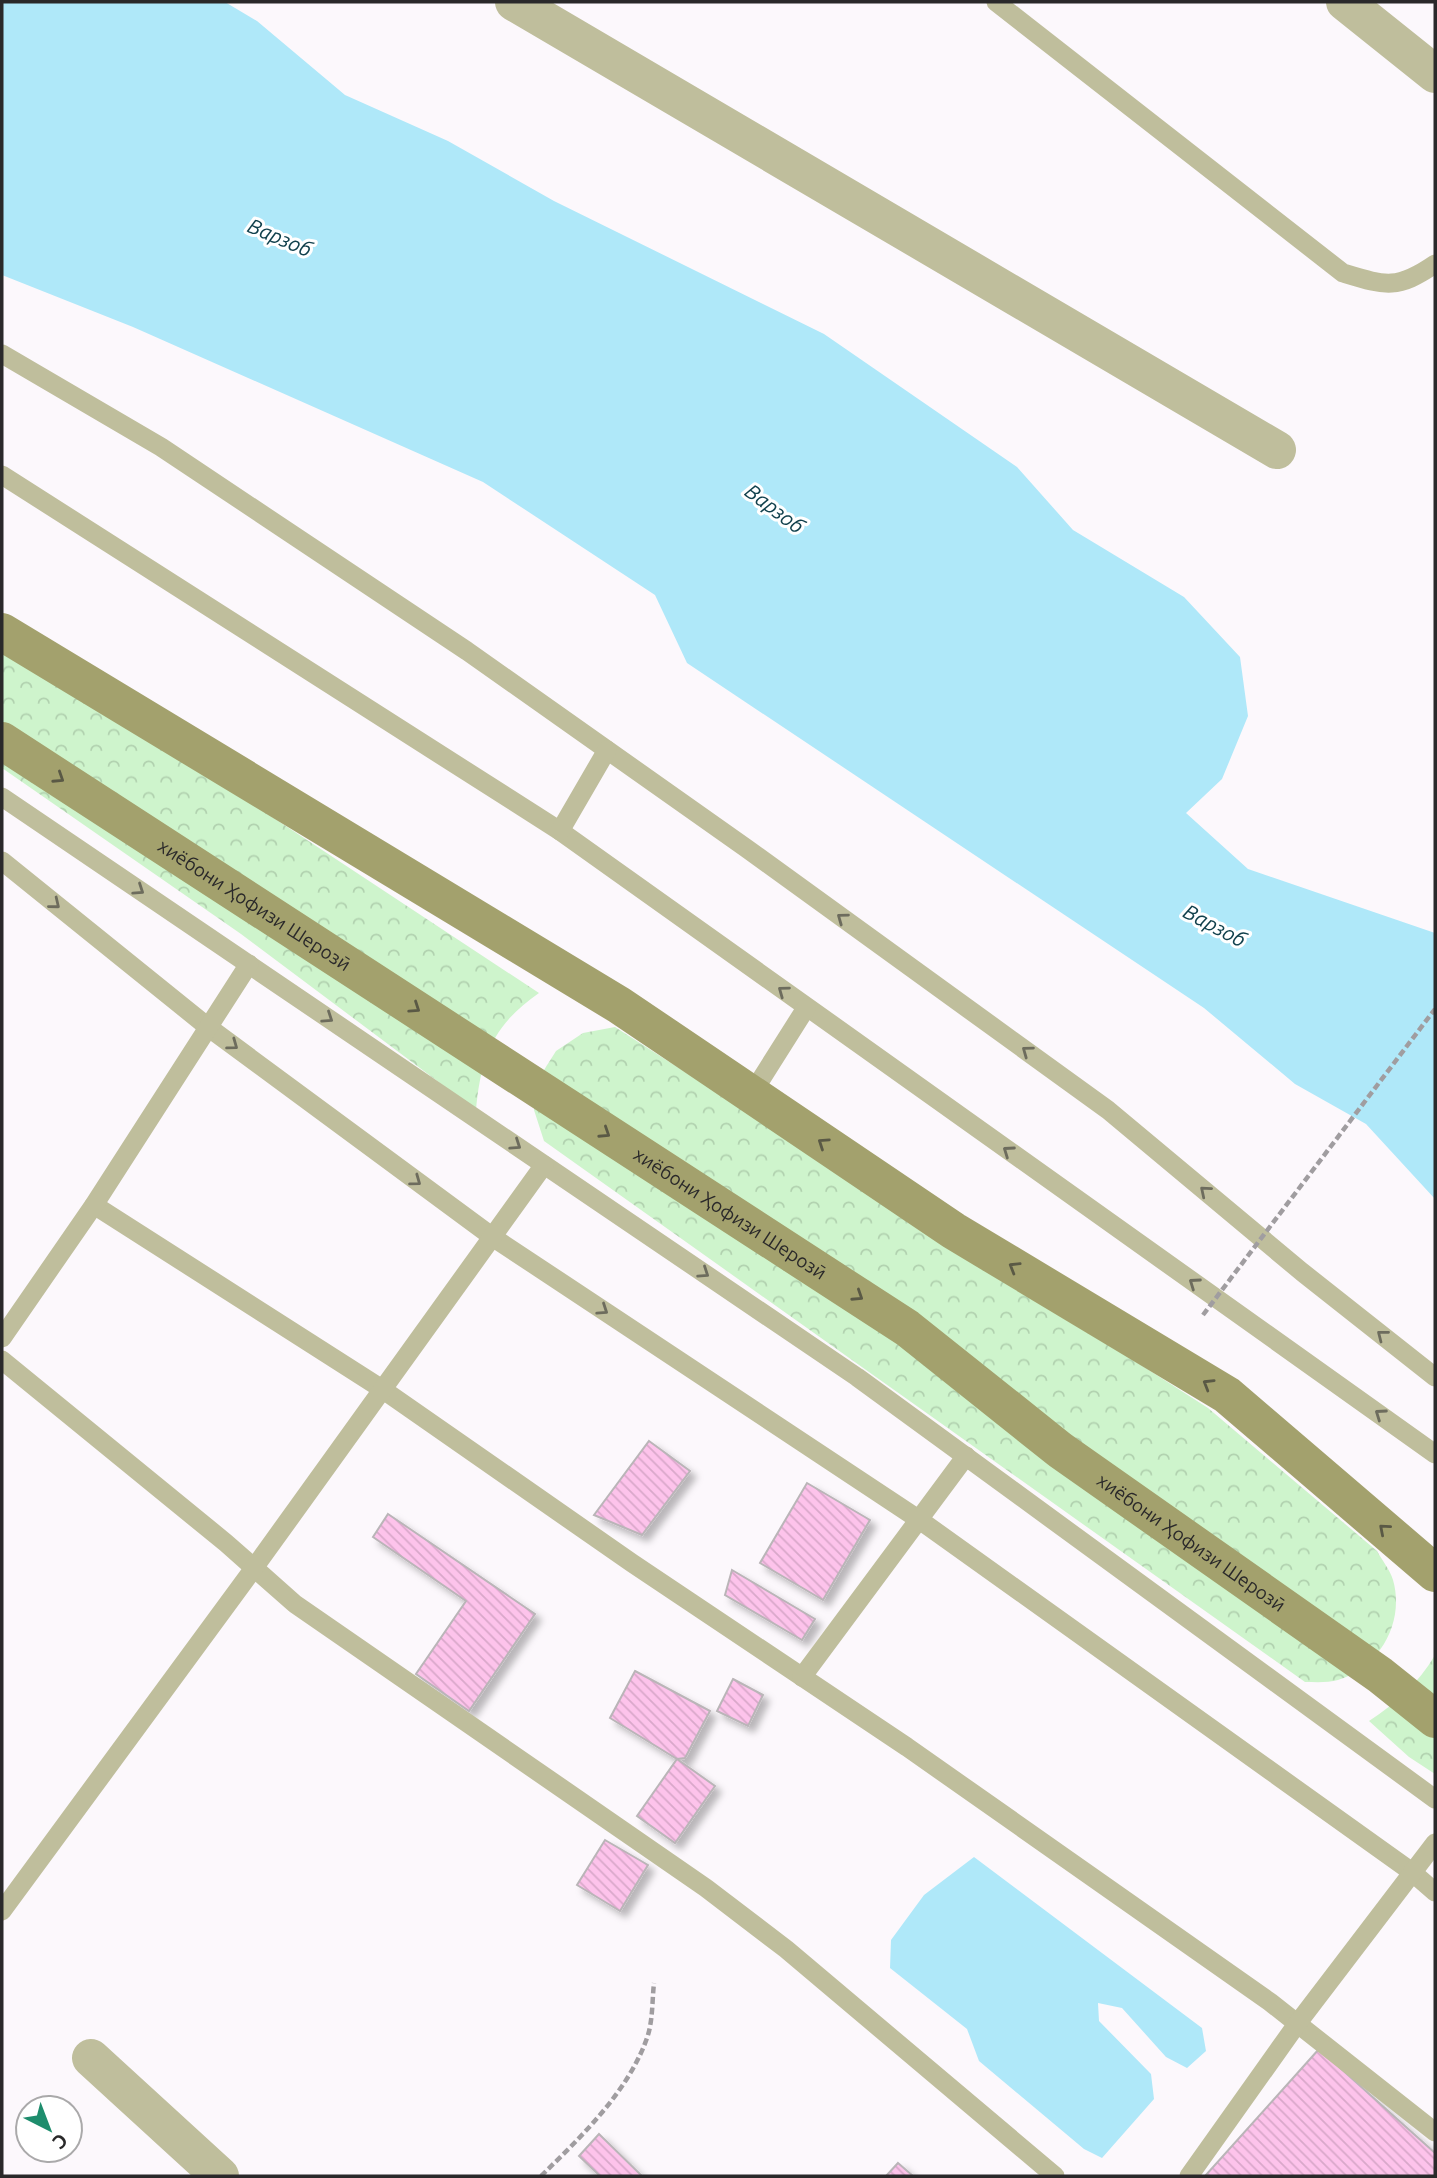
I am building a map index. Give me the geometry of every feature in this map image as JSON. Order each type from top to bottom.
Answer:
[{"type":"main road","points":[[2,632],[619,1006],[954,1231],[1227,1395],[1435,1573]]},
{"type":"main road","name":"хиёбони Ҳофизи Шерозӣ","points":[[2,741],[907,1328],[1060,1450],[1380,1675],[1435,1719]]},
{"type":"street","points":[[514,2],[1277,450]]},
{"type":"street","points":[[1345,2],[1435,74]]},
{"type":"street","points":[[91,2058],[220,2176]]},
{"type":"lane","points":[[996,2],[1343,273],[1379,283],[1409,282],[1435,264]]},
{"type":"lane","points":[[2,354],[160,447],[467,651],[607,750],[1108,1110],[1302,1272],[1435,1377]]},
{"type":"lane","points":[[2,475],[560,831],[1435,1454]]},
{"type":"lane","points":[[560,831],[607,750]]},
{"type":"lane","points":[[2,797],[858,1377],[1435,1799]]},
{"type":"lane","points":[[2,861],[208,1027],[494,1238],[921,1521],[1412,1872],[1435,1892]]},
{"type":"lane","points":[[2,1338],[94,1205],[249,964]]},
{"type":"lane","points":[[751,1095],[806,1008]]},
{"type":"lane","points":[[2,1910],[254,1568],[544,1165]]},
{"type":"lane","points":[[94,1205],[382,1389],[802,1677],[1297,2024],[1435,2132]]},
{"type":"lane","points":[[2,1360],[317,1620],[706,1888],[786,1949],[1055,2176]]},
{"type":"lane","points":[[802,1677],[921,1521],[966,1456]]},
{"type":"lane","points":[[1189,2176],[1297,2024],[1435,1843]]},
{"type":"path","points":[[1203,1315],[1435,1009]]},
{"type":"path","points":[[541,2176],[576,2142],[629,2076],[648,2036],[654,1983]]},
{"type":"green space","points":[[2,639],[539,993],[510,1017],[492,1043],[481,1073],[476,1110],[241,934],[2,768]]},
{"type":"green space","points":[[615,1027],[1208,1408],[1377,1551],[1392,1576],[1396,1596],[1392,1627],[1377,1654],[1353,1674],[1338,1680],[1305,1682],[544,1141],[534,1110],[539,1078],[556,1051],[583,1033]]},
{"type":"green space","points":[[1435,1655],[1435,1774],[1409,1757],[1369,1721],[1406,1692]]},
{"type":"water","name":"Варзоб","points":[[2,2],[225,2],[257,21],[345,95],[448,141],[554,201],[824,334],[1017,467],[1073,530],[1184,597],[1240,657],[1248,716],[1222,779],[1186,813],[1248,869],[1435,933],[1435,1199],[1366,1124],[1295,1084],[1204,1008],[687,663],[655,595],[483,482],[133,327],[2,275]]},
{"type":"water","points":[[974,1857],[1202,2028],[1206,2051],[1187,2068],[1166,2057],[1122,2008],[1098,2003],[1099,2021],[1151,2074],[1154,2099],[1102,2158],[1084,2149],[979,2061],[967,2029],[890,1968],[891,1940],[924,1895]]},
{"type":"building","points":[[649,1441],[690,1471],[642,1535],[594,1515]]},
{"type":"building","points":[[807,1483],[870,1520],[823,1600],[760,1563]]},
{"type":"building","points":[[388,1514],[535,1614],[469,1711],[416,1674],[466,1601],[373,1537]]},
{"type":"building","points":[[732,1570],[815,1619],[802,1640],[725,1595]]},
{"type":"building","points":[[635,1671],[710,1711],[685,1758],[677,1759],[610,1718]]},
{"type":"building","points":[[733,1679],[763,1695],[748,1726],[717,1711]]},
{"type":"building","points":[[677,1759],[715,1786],[675,1843],[637,1816]]},
{"type":"building","points":[[605,1840],[648,1865],[620,1911],[577,1885]]},
{"type":"building","points":[[1319,2049],[1435,2153],[1435,2176],[1205,2176]]},
{"type":"building","points":[[599,2134],[642,2176],[600,2176],[579,2156]]},
{"type":"building","points":[[898,2163],[913,2176],[886,2176]]}]
